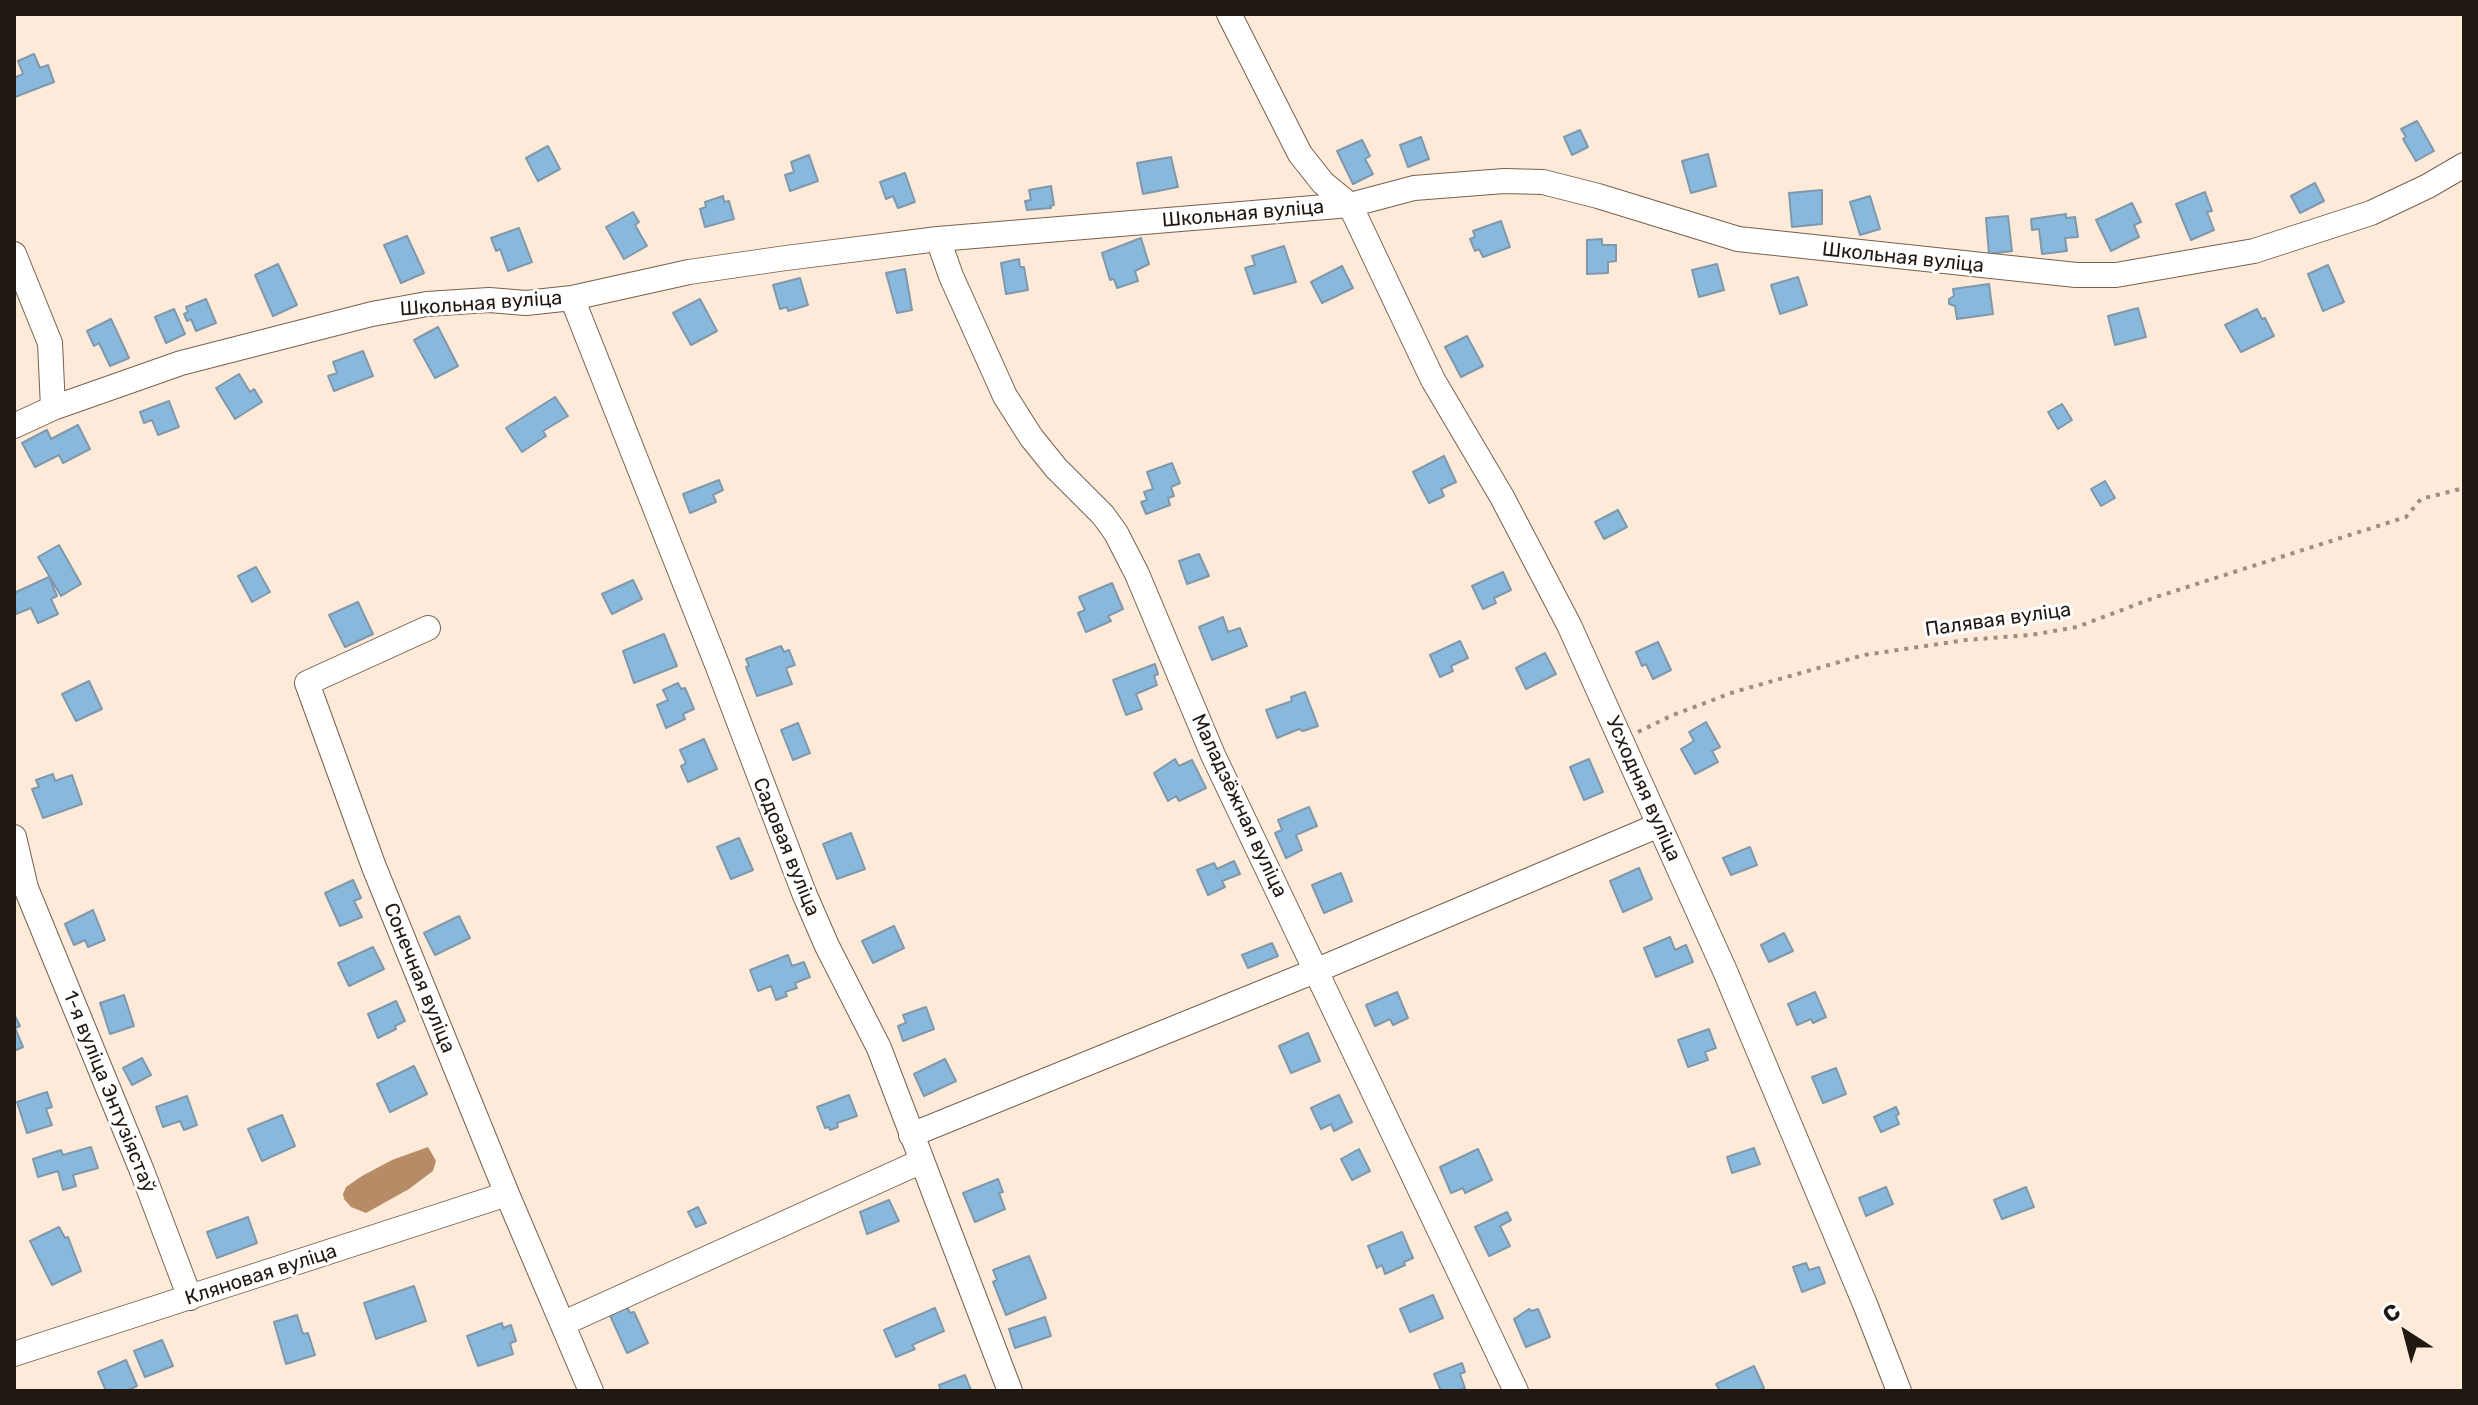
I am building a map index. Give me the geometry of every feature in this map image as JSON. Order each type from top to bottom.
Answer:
[{"type":"street","points":[[1229,14],[1300,154],[1323,183],[1350,205]]},
{"type":"street","name":"Школьная вуліца","points":[[14,426],[53,408],[181,363],[372,314],[427,304],[489,300],[526,303],[572,298],[689,272],[938,239],[1350,205],[1414,188],[1504,181],[1543,182],[1738,239],[2076,275],[2116,275],[2254,251],[2371,213],[2464,165]]},
{"type":"street","name":"Усходняя вуліца","points":[[1350,205],[1433,380],[1502,497],[1569,625],[1725,971],[1899,1391]]},
{"type":"street","name":"Маладзёжная вуліца","points":[[938,239],[951,276],[1005,396],[1031,437],[1056,468],[1103,515],[1137,574],[1213,755],[1516,1391]]},
{"type":"street","points":[[14,254],[50,343],[53,408]]},
{"type":"street","name":"Садовая вуліца","points":[[572,298],[804,893],[879,1048],[1010,1391]]},
{"type":"street","name":"Сонечная вуліца","points":[[428,628],[307,683],[374,867],[591,1391]]},
{"type":"street","points":[[911,1135],[1315,971],[1659,825]]},
{"type":"street","points":[[14,837],[20,890]]},
{"type":"street","name":"1-я вуліца Энтузіястаў","points":[[20,890],[142,1171],[190,1298]]},
{"type":"street","points":[[564,1323],[922,1161]]},
{"type":"street","name":"Кляновая вуліца","points":[[14,1354],[507,1194]]},
{"type":"path","name":"Палявая вуліца","points":[[1622,740],[1673,715],[1734,692],[1864,655],[2077,627],[2156,597],[2406,517],[2421,499],[2464,488]]},
{"type":"shaded area","points":[[428,1147],[436,1161],[433,1171],[409,1189],[366,1213],[351,1207],[344,1199],[346,1187],[362,1176],[392,1160]]},
{"type":"building","points":[[34,54],[40,68],[48,65],[54,82],[15,97],[14,78],[23,74],[18,61]]},
{"type":"building","points":[[2417,121],[2434,151],[2416,161],[2403,139],[2406,137],[2401,129]]},
{"type":"building","points":[[1580,130],[1588,147],[1572,155],[1564,137]]},
{"type":"building","points":[[1421,137],[1429,159],[1408,167],[1400,145]]},
{"type":"building","points":[[1362,140],[1370,156],[1365,159],[1373,174],[1353,184],[1337,151]]},
{"type":"building","points":[[548,146],[560,169],[538,181],[526,158]]},
{"type":"building","points":[[1708,154],[1716,186],[1691,193],[1682,161]]},
{"type":"building","points":[[809,155],[818,181],[790,191],[785,175],[794,172],[791,162]]},
{"type":"building","points":[[1171,157],[1178,187],[1143,194],[1137,163]]},
{"type":"building","points":[[905,173],[915,202],[898,208],[893,196],[886,199],[880,182]]},
{"type":"building","points":[[2315,183],[2324,201],[2300,213],[2291,196]]},
{"type":"building","points":[[1051,186],[1054,205],[1051,208],[1027,210],[1025,201],[1031,200],[1029,190]]},
{"type":"building","points":[[1822,190],[1822,224],[1792,227],[1789,193]]},
{"type":"building","points":[[2205,192],[2212,211],[2207,212],[2214,230],[2191,240],[2176,204]]},
{"type":"building","points":[[723,196],[724,202],[729,201],[734,219],[705,227],[700,209],[706,207],[705,202]]},
{"type":"building","points":[[1870,196],[1880,229],[1860,235],[1850,202]]},
{"type":"building","points":[[2132,203],[2141,222],[2134,225],[2139,237],[2111,251],[2096,220]]},
{"type":"building","points":[[633,212],[639,222],[635,225],[647,246],[624,259],[606,227]]},
{"type":"building","points":[[2066,214],[2066,218],[2075,217],[2078,237],[2065,238],[2067,251],[2042,254],[2039,229],[2032,230],[2031,219]]},
{"type":"building","points":[[2008,216],[2012,251],[1989,254],[1986,218]]},
{"type":"building","points":[[1501,221],[1510,247],[1483,257],[1479,249],[1475,251],[1470,239],[1475,237],[1473,231]]},
{"type":"building","points":[[519,228],[532,262],[508,271],[500,249],[496,251],[491,238]]},
{"type":"building","points":[[407,236],[424,273],[401,283],[384,245]]},
{"type":"building","points":[[1141,238],[1149,264],[1135,271],[1138,281],[1117,288],[1114,279],[1110,280],[1102,253]]},
{"type":"building","points":[[1602,239],[1602,245],[1616,245],[1616,261],[1608,262],[1608,273],[1587,274],[1587,240]]},
{"type":"building","points":[[1284,246],[1296,282],[1254,294],[1245,268],[1255,265],[1252,256]]},
{"type":"building","points":[[1019,259],[1020,267],[1024,267],[1028,290],[1006,294],[1001,263]]},
{"type":"building","points":[[278,264],[297,305],[273,316],[255,275]]},
{"type":"building","points":[[1717,264],[1724,290],[1699,297],[1692,270]]},
{"type":"building","points":[[2328,265],[2344,302],[2323,311],[2308,274]]},
{"type":"building","points":[[1342,266],[1353,288],[1322,303],[1311,282]]},
{"type":"building","points":[[905,269],[912,310],[897,313],[886,273]]},
{"type":"building","points":[[1798,277],[1807,305],[1780,314],[1771,285]]},
{"type":"building","points":[[800,278],[808,305],[788,311],[787,307],[780,309],[773,285]]},
{"type":"building","points":[[1989,284],[1993,314],[1957,319],[1955,306],[1949,304],[1949,299],[1954,296],[1953,289]]},
{"type":"building","points":[[206,299],[216,323],[196,331],[191,319],[187,321],[184,314],[188,312],[186,307]]},
{"type":"building","points":[[700,299],[717,331],[691,345],[673,313]]},
{"type":"building","points":[[2138,308],[2146,337],[2115,345],[2108,316]]},
{"type":"building","points":[[174,309],[185,334],[166,343],[155,317]]},
{"type":"building","points":[[2257,309],[2274,336],[2241,352],[2225,325]]},
{"type":"building","points":[[111,319],[129,358],[110,366],[99,343],[94,346],[87,331]]},
{"type":"building","points":[[438,327],[458,366],[435,378],[414,340]]},
{"type":"building","points":[[1467,336],[1483,366],[1461,377],[1445,347]]},
{"type":"building","points":[[363,351],[373,376],[334,391],[328,376],[337,373],[333,362]]},
{"type":"building","points":[[239,374],[250,392],[254,389],[262,402],[235,419],[216,388]]},
{"type":"building","points":[[555,397],[568,416],[543,431],[546,436],[522,452],[506,428]]},
{"type":"building","points":[[169,401],[179,427],[158,435],[152,420],[144,423],[140,412]]},
{"type":"building","points":[[2062,404],[2072,420],[2058,429],[2048,412]]},
{"type":"building","points":[[78,425],[90,449],[63,463],[59,455],[35,467],[22,443],[47,430],[51,439]]},
{"type":"building","points":[[1444,456],[1456,482],[1441,489],[1444,496],[1429,503],[1413,472]]},
{"type":"building","points":[[1172,463],[1180,483],[1171,487],[1174,496],[1168,498],[1170,505],[1146,514],[1141,502],[1147,500],[1144,492],[1153,489],[1147,472]]},
{"type":"building","points":[[719,480],[723,490],[713,495],[716,502],[690,513],[683,494]]},
{"type":"building","points":[[2105,481],[2115,498],[2101,506],[2091,489]]},
{"type":"building","points":[[1618,510],[1627,527],[1604,539],[1595,522]]},
{"type":"building","points":[[59,545],[81,584],[61,596],[38,557]]},
{"type":"building","points":[[1199,554],[1209,576],[1187,584],[1179,561]]},
{"type":"building","points":[[256,567],[270,592],[252,602],[238,576]]},
{"type":"building","points":[[1503,572],[1511,590],[1494,598],[1496,603],[1483,609],[1472,586]]},
{"type":"building","points":[[49,577],[57,596],[51,599],[58,614],[38,623],[31,608],[16,614],[14,593]]},
{"type":"building","points":[[633,580],[642,599],[612,614],[602,594]]},
{"type":"building","points":[[1112,583],[1123,609],[1108,616],[1111,621],[1086,632],[1078,613],[1085,610],[1079,597]]},
{"type":"building","points":[[358,602],[373,634],[345,647],[329,615]]},
{"type":"building","points":[[1223,617],[1228,632],[1240,628],[1247,646],[1212,660],[1199,627]]},
{"type":"building","points":[[664,634],[677,666],[634,683],[623,651]]},
{"type":"building","points":[[1460,641],[1468,658],[1451,666],[1453,671],[1440,677],[1430,655]]},
{"type":"building","points":[[1658,642],[1671,670],[1653,679],[1636,652]]},
{"type":"building","points":[[781,646],[784,652],[789,650],[795,665],[786,668],[792,684],[757,696],[746,659]]},
{"type":"building","points":[[1545,653],[1556,674],[1526,689],[1516,668]]},
{"type":"building","points":[[1155,664],[1157,685],[1136,694],[1142,709],[1126,715],[1113,680]]},
{"type":"building","points":[[89,681],[102,709],[76,721],[62,694]]},
{"type":"building","points":[[678,683],[681,689],[685,688],[694,709],[683,714],[685,719],[666,728],[657,705],[668,700],[663,690]]},
{"type":"building","points":[[1305,692],[1318,726],[1303,731],[1299,729],[1277,738],[1266,710],[1292,701],[1291,697]]},
{"type":"building","points":[[1706,722],[1720,747],[1712,751],[1718,762],[1695,774],[1681,749],[1694,741],[1689,732]]},
{"type":"building","points":[[798,723],[810,753],[793,760],[781,730]]},
{"type":"building","points":[[704,739],[717,769],[688,782],[681,766],[686,763],[680,750]]},
{"type":"building","points":[[1175,759],[1179,766],[1192,760],[1206,788],[1179,801],[1176,796],[1168,801],[1154,773]]},
{"type":"building","points":[[1589,759],[1603,792],[1584,800],[1570,767]]},
{"type":"building","points":[[53,774],[55,781],[72,775],[82,804],[43,818],[32,789],[39,787],[36,780]]},
{"type":"building","points":[[1309,807],[1317,826],[1296,835],[1302,850],[1286,858],[1275,833],[1282,830],[1278,820]]},
{"type":"building","points":[[851,833],[865,869],[837,879],[823,844]]},
{"type":"building","points":[[739,838],[753,870],[731,879],[717,847]]},
{"type":"building","points":[[1750,847],[1757,865],[1731,875],[1723,858]]},
{"type":"building","points":[[1234,861],[1240,874],[1222,881],[1225,887],[1208,895],[1197,870],[1214,863],[1217,869]]},
{"type":"building","points":[[1639,868],[1652,899],[1623,912],[1610,881]]},
{"type":"building","points":[[1341,873],[1352,901],[1324,913],[1312,885]]},
{"type":"building","points":[[353,880],[361,898],[354,901],[362,917],[340,926],[325,893]]},
{"type":"building","points":[[93,910],[105,940],[88,947],[85,940],[74,945],[65,924]]},
{"type":"building","points":[[459,916],[470,938],[435,955],[424,933]]},
{"type":"building","points":[[894,926],[904,948],[873,963],[862,941]]},
{"type":"building","points":[[1784,933],[1793,951],[1769,962],[1761,945]]},
{"type":"building","points":[[1670,937],[1675,950],[1686,945],[1693,962],[1656,977],[1644,948]]},
{"type":"building","points":[[1272,943],[1278,956],[1248,968],[1242,955]]},
{"type":"building","points":[[373,947],[384,969],[349,986],[338,963]]},
{"type":"building","points":[[788,955],[792,966],[804,962],[810,977],[795,983],[797,988],[785,992],[787,996],[776,1000],[771,986],[758,991],[750,970]]},
{"type":"building","points":[[1397,992],[1408,1018],[1393,1025],[1390,1019],[1375,1026],[1366,1005]]},
{"type":"building","points":[[1815,992],[1826,1017],[1797,1025],[1788,1004]]},
{"type":"building","points":[[124,995],[134,1026],[110,1034],[100,1003]]},
{"type":"building","points":[[396,1001],[405,1021],[378,1038],[368,1014]]},
{"type":"building","points":[[926,1007],[934,1029],[903,1041],[898,1026],[906,1023],[903,1015]]},
{"type":"building","points":[[14,1014],[20,1026],[15,1028],[23,1047],[14,1051]]},
{"type":"building","points":[[1709,1029],[1716,1048],[1705,1052],[1708,1060],[1688,1067],[1678,1040]]},
{"type":"building","points":[[1308,1033],[1320,1061],[1291,1073],[1279,1046]]},
{"type":"building","points":[[142,1058],[151,1075],[132,1085],[123,1068]]},
{"type":"building","points":[[945,1059],[956,1081],[924,1096],[914,1074]]},
{"type":"building","points":[[414,1066],[427,1094],[390,1112],[377,1084]]},
{"type":"building","points":[[1836,1068],[1846,1094],[1823,1103],[1812,1077]]},
{"type":"building","points":[[47,1092],[52,1107],[46,1109],[52,1125],[27,1133],[17,1102]]},
{"type":"building","points":[[849,1095],[857,1116],[837,1123],[838,1127],[830,1130],[829,1127],[825,1128],[817,1107]]},
{"type":"building","points":[[1339,1095],[1352,1122],[1334,1131],[1331,1124],[1321,1129],[1311,1108]]},
{"type":"building","points":[[187,1096],[197,1125],[184,1130],[180,1121],[163,1127],[156,1107]]},
{"type":"building","points":[[1896,1107],[1899,1124],[1881,1132],[1874,1117]]},
{"type":"building","points":[[282,1115],[295,1146],[262,1161],[248,1129]]},
{"type":"building","points":[[91,1147],[98,1168],[73,1175],[76,1186],[63,1190],[58,1171],[38,1177],[33,1159],[61,1150],[63,1155]]},
{"type":"building","points":[[1754,1148],[1760,1164],[1732,1173],[1727,1157]]},
{"type":"building","points":[[1359,1149],[1370,1171],[1352,1180],[1341,1159]]},
{"type":"building","points":[[1478,1149],[1492,1180],[1465,1193],[1463,1188],[1451,1193],[1440,1167]]},
{"type":"building","points":[[998,1179],[1005,1209],[975,1222],[963,1193]]},
{"type":"building","points":[[1886,1187],[1893,1204],[1866,1216],[1859,1198]]},
{"type":"building","points":[[2026,1187],[2034,1207],[2002,1219],[1994,1200]]},
{"type":"building","points":[[889,1200],[899,1221],[867,1234],[860,1212]]},
{"type":"building","points":[[698,1207],[706,1223],[696,1227],[688,1212]]},
{"type":"building","points":[[1507,1212],[1511,1220],[1500,1226],[1510,1246],[1489,1256],[1475,1227]]},
{"type":"building","points":[[248,1217],[257,1243],[217,1258],[207,1232]]},
{"type":"building","points":[[59,1227],[65,1238],[68,1237],[81,1271],[52,1285],[30,1241]]},
{"type":"building","points":[[1402,1232],[1413,1258],[1385,1274],[1382,1265],[1377,1268],[1368,1246]]},
{"type":"building","points":[[1029,1256],[1046,1298],[1006,1315],[993,1282],[997,1280],[993,1270]]},
{"type":"building","points":[[1806,1263],[1809,1270],[1819,1267],[1825,1283],[1802,1292],[1793,1267]]},
{"type":"building","points":[[414,1286],[426,1321],[376,1339],[364,1303]]},
{"type":"building","points":[[1433,1295],[1443,1318],[1410,1332],[1400,1309]]},
{"type":"building","points":[[625,1303],[630,1313],[634,1312],[648,1343],[627,1353],[608,1311]]},
{"type":"building","points":[[935,1308],[944,1331],[912,1345],[915,1349],[896,1357],[884,1330]]},
{"type":"building","points":[[1529,1309],[1538,1309],[1550,1337],[1526,1347],[1514,1319]]},
{"type":"building","points":[[297,1315],[303,1334],[308,1333],[315,1355],[286,1364],[274,1322]]},
{"type":"building","points":[[1045,1317],[1051,1336],[1015,1348],[1009,1329]]},
{"type":"building","points":[[502,1323],[503,1328],[511,1325],[516,1341],[510,1343],[513,1354],[478,1366],[467,1336]]},
{"type":"building","points":[[162,1340],[173,1366],[145,1377],[134,1351]]},
{"type":"building","points":[[126,1360],[137,1386],[126,1391],[106,1391],[98,1372]]},
{"type":"building","points":[[1462,1363],[1465,1372],[1460,1374],[1465,1388],[1441,1391],[1434,1374]]},
{"type":"building","points":[[1754,1366],[1764,1388],[1758,1391],[1720,1391],[1716,1384]]},
{"type":"building","points":[[965,1375],[971,1390],[941,1391],[939,1385]]}]
